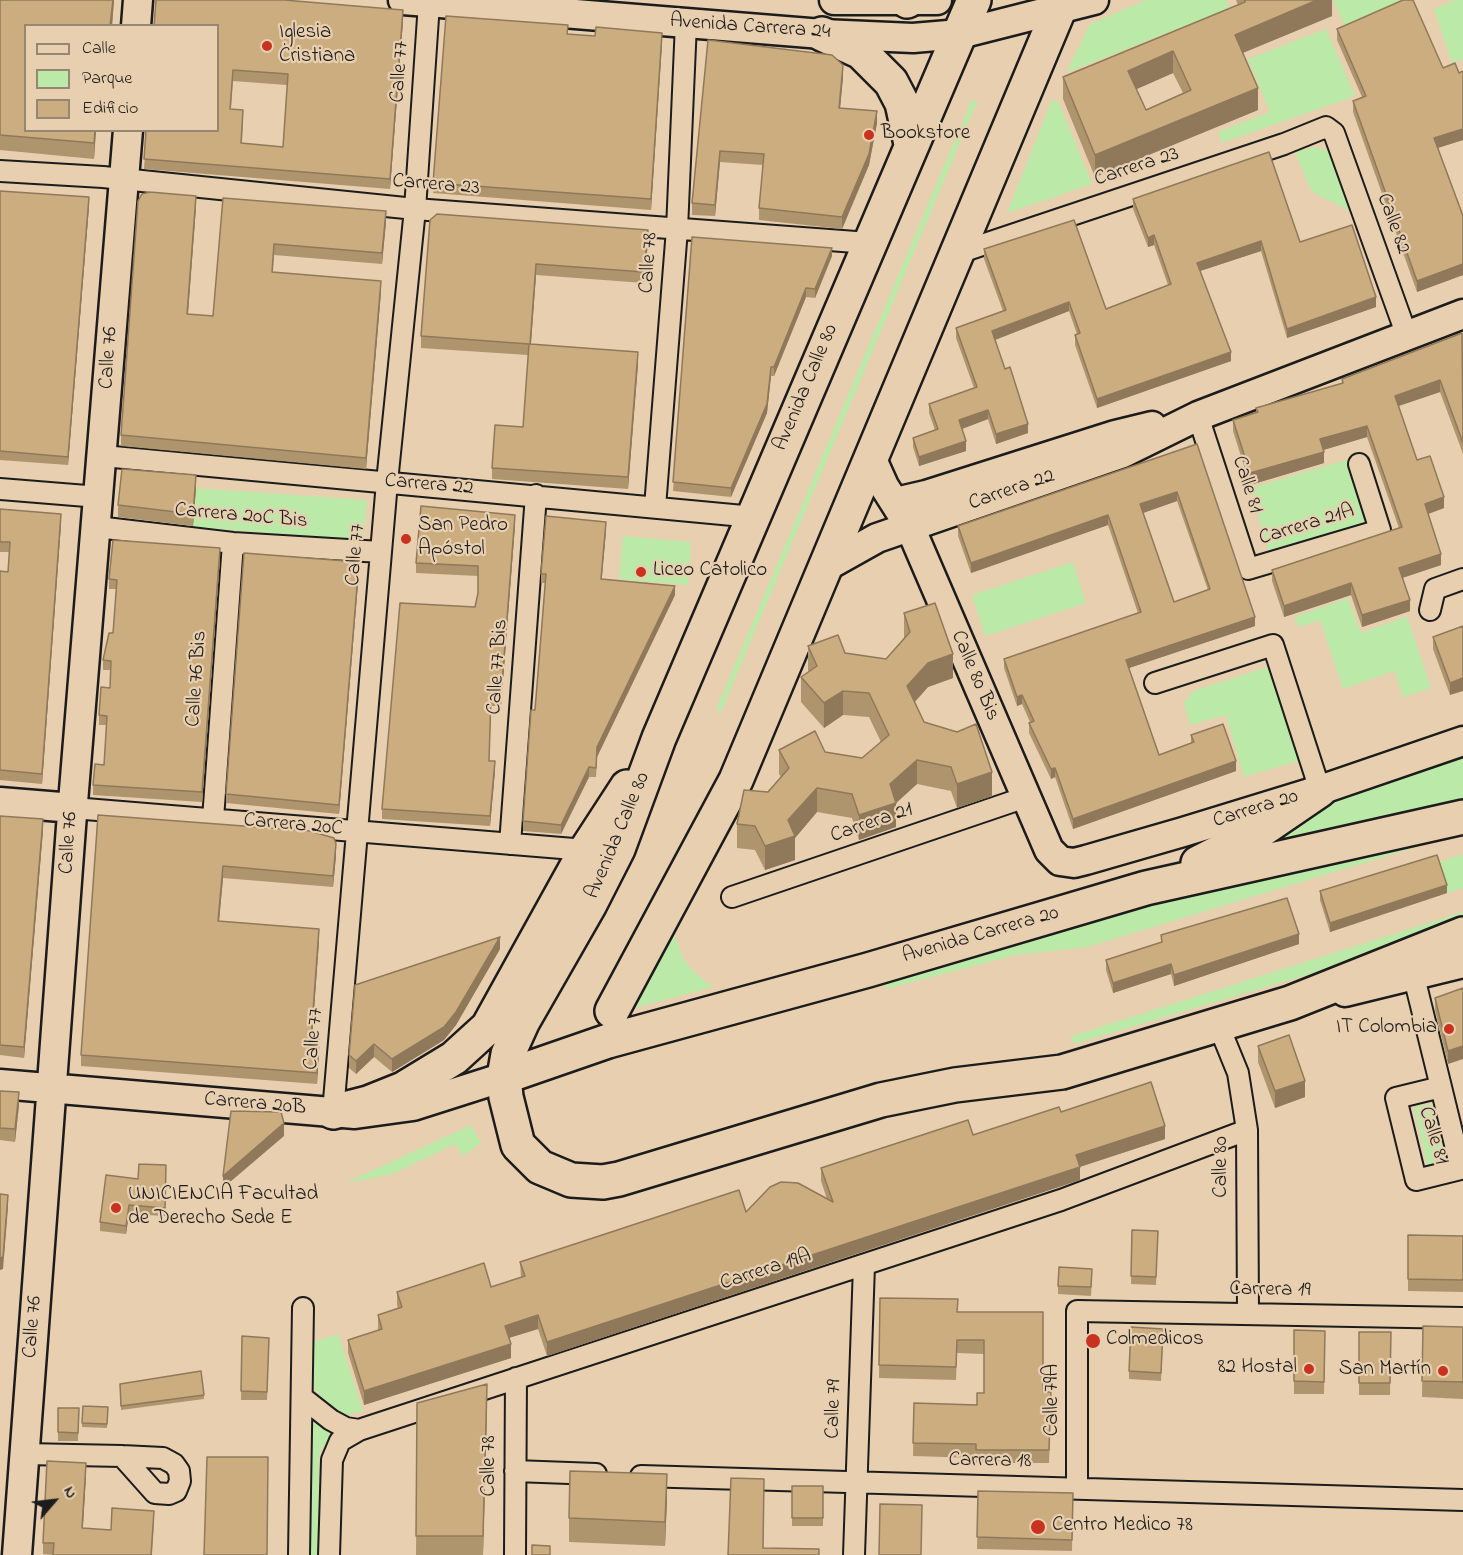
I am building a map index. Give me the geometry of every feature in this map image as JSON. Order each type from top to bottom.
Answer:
[{"type":"highway","name":"Avenida Calle 80","points":[[974,0],[659,738],[618,849],[508,1054],[504,1077],[510,1121],[523,1153],[540,1167],[571,1180],[603,1182],[648,1172],[881,1100],[955,1085],[1062,1072],[1218,1024]]},
{"type":"highway","points":[[612,1011],[736,780],[1060,5]]},
{"type":"highway","points":[[822,34],[861,52],[891,81],[902,103],[911,144]]},
{"type":"highway","points":[[333,1112],[368,1103],[403,1089],[454,1058],[488,1028],[586,850],[659,738]]},
{"type":"highway","points":[[1146,888],[1257,833],[1320,790]]},
{"type":"highway","name":"Avenida Carrera 20","points":[[504,1077],[608,1041],[868,970],[1146,888],[1463,817]]},
{"type":"highway","points":[[1218,1024],[1290,1004],[1463,934]]},
{"type":"main road","points":[[136,24],[138,0]]},
{"type":"main road","name":"Avenida Carrera 24","points":[[834,0],[918,0]]},
{"type":"main road","name":"Avenida Carrera 24","points":[[416,1],[822,34],[913,38],[960,34],[1060,5],[1094,0]]},
{"type":"main road","name":"Calle 76","points":[[17,1555],[73,808],[128,132]]},
{"type":"main road","name":"Carrera 22","points":[[827,566],[864,543],[926,495],[1115,435],[1198,416],[1463,314]]},
{"type":"main road","points":[[871,457],[882,481],[903,514]]},
{"type":"main road","name":"Calle 80 Bis","points":[[903,514],[1049,850]]},
{"type":"main road","name":"Carrera 20","points":[[1049,850],[1065,862],[1086,860],[1320,790],[1463,741]]},
{"type":"main road","name":"Carrera 20C","points":[[0,802],[73,808]]},
{"type":"main road","points":[[1290,1004],[1414,977],[1463,963]]},
{"type":"main road","name":"Carrera 20B","points":[[0,1084],[333,1112],[375,1113],[397,1110],[449,1096],[504,1077]]},
{"type":"street","name":"Calle 77","points":[[333,1112],[387,482],[416,209],[416,1]]},
{"type":"street","name":"Calle 78","points":[[655,507],[677,229],[686,23]]},
{"type":"street","name":"Carrera 23","points":[[958,253],[1284,144],[1320,128],[1330,129]]},
{"type":"street","name":"Calle 82","points":[[1330,129],[1407,336]]},
{"type":"street","name":"Carrera 23","points":[[0,171],[124,180],[416,209],[869,243]]},
{"type":"street","name":"Calle 81","points":[[1198,416],[1248,569]]},
{"type":"street","name":"Carrera 22","points":[[103,456],[754,517]]},
{"type":"street","name":"Carrera 21A","points":[[1248,569],[1380,530],[1359,464]]},
{"type":"street","points":[[0,489],[99,497]]},
{"type":"street","name":"Calle 77 Bis","points":[[510,844],[536,495]]},
{"type":"street","name":"Carrera 20C Bis","points":[[97,527],[233,543],[381,552]]},
{"type":"street","name":"Calle 76 Bis","points":[[213,819],[233,543]]},
{"type":"street","points":[[1430,610],[1435,589],[1463,579]]},
{"type":"street","points":[[1155,683],[1273,645],[1320,790]]},
{"type":"street","name":"Carrera 21","points":[[732,897],[1026,797]]},
{"type":"street","name":"Carrera 20C","points":[[73,808],[586,850]]},
{"type":"street","name":"Calle 81","points":[[1414,977],[1441,1087],[1461,1169],[1416,1180],[1396,1098],[1441,1087]]},
{"type":"street","name":"Calle 80","points":[[1218,1024],[1238,1073],[1247,1130],[1248,1314]]},
{"type":"street","name":"Carrera 19A","points":[[359,1430],[1061,1200],[1247,1130]]},
{"type":"street","name":"Calle 79","points":[[854,1555],[864,1265]]},
{"type":"street","points":[[299,1555],[303,1308]]},
{"type":"street","name":"Carrera 19","points":[[1077,1311],[1463,1318]]},
{"type":"street","name":"Calle 79A","points":[[1077,1311],[1077,1488]]},
{"type":"street","name":"Calle 78","points":[[515,1555],[516,1378]]},
{"type":"street","points":[[303,1398],[331,1420],[346,1428],[359,1430]]},
{"type":"street","points":[[329,1555],[332,1460],[340,1441],[359,1430]]},
{"type":"street","points":[[24,1454],[122,1456]]},
{"type":"street","name":"Carrera 18","points":[[515,1471],[1463,1500]]},
{"type":"green space","points":[[1146,0],[1226,0],[1230,8],[1066,73],[1090,24]]},
{"type":"green space","points":[[1333,0],[1407,0],[1345,26]]},
{"type":"green space","points":[[1455,0],[1463,0],[1463,59],[1452,63],[1434,9]]},
{"type":"green space","points":[[1326,29],[1355,96],[1222,143],[1218,132],[1270,112],[1248,59]]},
{"type":"green space","points":[[972,99],[977,102],[721,712],[716,710]]},
{"type":"green space","points":[[1052,100],[1058,101],[1092,184],[1007,213]]},
{"type":"green space","points":[[1315,147],[1327,150],[1335,159],[1354,213],[1312,192],[1295,152]]},
{"type":"green space","points":[[1349,459],[1368,523],[1269,553],[1250,488]]},
{"type":"green space","points":[[196,488],[367,500],[363,541],[193,527]]},
{"type":"green space","points":[[623,536],[691,542],[688,585],[619,579]]},
{"type":"green space","points":[[1073,562],[1086,603],[985,636],[972,595]]},
{"type":"green space","points":[[1348,598],[1361,633],[1407,616],[1431,688],[1403,697],[1394,671],[1343,689],[1320,620],[1299,627],[1294,617]]},
{"type":"green space","points":[[1274,665],[1301,760],[1244,777],[1226,715],[1190,725],[1184,703],[1193,691]]},
{"type":"green space","points":[[1463,752],[1463,803],[1239,854],[1315,805]]},
{"type":"green space","points":[[1463,833],[1087,947],[1016,955],[886,989],[884,980],[1113,914]]},
{"type":"green space","points":[[1463,854],[1463,888],[1447,893],[1437,863]]},
{"type":"green space","points":[[1463,912],[1463,920],[1384,952],[1074,1044],[1071,1036]]},
{"type":"green space","points":[[673,916],[675,937],[683,958],[692,970],[713,987],[626,1010]]},
{"type":"green space","points":[[1438,1102],[1451,1159],[1427,1165],[1414,1107]]},
{"type":"green space","points":[[471,1125],[481,1143],[463,1156],[455,1144],[393,1174],[345,1183]]},
{"type":"green space","points":[[338,1334],[363,1411],[346,1415],[325,1402],[313,1387],[310,1343]]},
{"type":"green space","points":[[309,1415],[338,1434],[323,1446],[319,1457],[318,1555],[307,1555]]},
{"type":"building","points":[[0,0],[113,0],[110,24],[24,24],[24,132],[95,132],[94,143],[0,135]]},
{"type":"building","points":[[156,0],[284,0],[403,10],[390,179],[144,159],[146,132],[219,132],[219,24],[154,24]],"holes":[[[233,70],[288,74],[283,147],[241,143],[243,110],[230,109]]]},
{"type":"building","points":[[1245,0],[1317,0],[1235,35],[1258,88],[1095,155],[1063,77],[1245,2]],"holes":[[[1173,51],[1191,90],[1146,110],[1128,71]]]},
{"type":"building","points":[[1403,0],[1413,0],[1443,68],[1455,63],[1459,73],[1463,71],[1463,129],[1434,138],[1463,216],[1463,264],[1417,281],[1353,101],[1366,96],[1337,29]]},
{"type":"building","points":[[446,16],[568,25],[567,34],[595,36],[596,27],[662,33],[651,199],[433,183]]},
{"type":"building","points":[[708,40],[832,55],[843,65],[839,108],[877,111],[869,154],[842,217],[759,208],[764,154],[720,151],[715,205],[692,203]]},
{"type":"building","points":[[1269,152],[1300,242],[1352,225],[1376,297],[1287,329],[1261,241],[1197,263],[1231,352],[1097,399],[1075,335],[1080,333],[1069,302],[992,331],[1005,369],[1010,367],[1028,424],[996,434],[988,410],[959,420],[966,441],[919,457],[913,438],[938,429],[929,404],[977,387],[956,328],[1006,310],[984,249],[1074,220],[1106,309],[1171,284],[1154,235],[1148,238],[1133,199]]},
{"type":"building","points":[[0,191],[89,197],[68,457],[0,451]]},
{"type":"building","points":[[150,192],[196,196],[187,314],[213,316],[223,198],[386,211],[382,253],[274,244],[272,272],[381,281],[366,458],[121,435],[138,201],[142,194]]},
{"type":"building","points":[[437,214],[648,230],[644,272],[536,264],[530,344],[638,352],[628,477],[492,468],[495,425],[523,427],[529,344],[421,336],[430,220]]},
{"type":"building","points":[[692,237],[832,248],[815,289],[806,288],[774,367],[771,367],[767,404],[731,488],[673,482]]},
{"type":"building","points":[[1462,333],[1463,443],[1440,380],[1395,396],[1417,460],[1430,456],[1444,497],[1425,504],[1441,554],[1399,568],[1410,600],[1362,615],[1351,583],[1284,606],[1272,570],[1402,527],[1367,426],[1320,439],[1324,452],[1250,473],[1233,420],[1258,412],[1256,408],[1343,383],[1342,379]]},
{"type":"building","points":[[1197,444],[1255,617],[1126,660],[1159,755],[1194,742],[1191,735],[1223,724],[1236,761],[1073,819],[1055,768],[1051,769],[1029,723],[1034,721],[1022,695],[1017,697],[1004,659],[1141,612],[1108,515],[971,563],[958,526]],"holes":[[[1177,492],[1210,589],[1174,602],[1140,504]]]},
{"type":"building","points":[[122,469],[196,475],[193,514],[118,505]]},
{"type":"building","points":[[421,506],[515,515],[501,696],[491,696],[489,761],[495,761],[490,816],[382,809],[400,603],[475,607],[478,593],[478,566],[416,563]]},
{"type":"building","points":[[0,509],[61,514],[42,774],[0,770],[0,571],[8,572],[10,542],[0,542]]},
{"type":"building","points":[[546,516],[606,522],[601,579],[675,586],[597,747],[596,768],[589,767],[561,825],[523,821],[531,710],[535,710],[546,574],[541,574]]},
{"type":"building","points":[[113,540],[220,548],[202,792],[93,785],[95,764],[104,765],[107,716],[99,715],[101,687],[110,688],[111,661],[103,660],[109,633],[113,633],[117,580],[109,579]]},
{"type":"building","points":[[244,553],[359,562],[339,805],[226,794]]},
{"type":"building","points":[[935,603],[953,654],[928,663],[907,686],[924,722],[957,732],[976,724],[992,772],[957,784],[951,767],[917,760],[890,784],[896,803],[859,815],[852,794],[817,788],[788,820],[795,836],[765,846],[755,826],[737,824],[744,790],[768,792],[789,768],[779,750],[815,731],[825,752],[862,758],[889,735],[869,693],[843,691],[824,703],[801,677],[817,666],[808,646],[838,635],[845,653],[886,659],[910,632],[904,613]]},
{"type":"building","points":[[1463,626],[1463,678],[1450,683],[1433,637]]},
{"type":"building","points":[[98,815],[310,831],[334,838],[336,844],[333,876],[223,866],[218,921],[319,929],[311,1039],[319,1039],[317,1073],[81,1055]]},
{"type":"building","points":[[0,816],[43,819],[24,1047],[0,1045]]},
{"type":"building","points":[[1437,855],[1447,885],[1330,923],[1320,891]]},
{"type":"building","points":[[1287,898],[1299,934],[1174,975],[1171,964],[1113,983],[1106,960],[1162,942],[1161,935]]},
{"type":"building","points":[[500,937],[456,1012],[444,1027],[392,1059],[374,1044],[356,1061],[349,1055],[355,985]]},
{"type":"building","name":"IT Colombia","points":[[1463,988],[1463,1046],[1448,1051],[1435,998]]},
{"type":"building","points":[[1289,1035],[1305,1081],[1275,1091],[1258,1046]]},
{"type":"building","points":[[1151,1082],[1165,1126],[1076,1155],[1080,1167],[547,1342],[538,1315],[505,1326],[511,1344],[364,1391],[348,1340],[382,1329],[378,1315],[402,1307],[397,1292],[484,1263],[491,1287],[525,1276],[520,1262],[739,1190],[746,1212],[770,1187],[781,1182],[798,1183],[833,1202],[821,1168],[968,1120],[973,1135],[1059,1107],[1061,1112]]},
{"type":"building","points":[[0,1091],[19,1092],[15,1129],[0,1128]]},
{"type":"building","points":[[231,1111],[281,1112],[284,1123],[223,1176]]},
{"type":"building","points":[[139,1164],[166,1165],[165,1208],[129,1205],[126,1226],[100,1222],[106,1175],[138,1179]]},
{"type":"building","points":[[0,1194],[8,1195],[3,1257],[0,1258]]},
{"type":"building","points":[[1132,1230],[1158,1231],[1156,1277],[1131,1276]]},
{"type":"building","points":[[1408,1235],[1463,1236],[1463,1280],[1408,1279]]},
{"type":"building","points":[[1059,1267],[1092,1269],[1091,1287],[1058,1286]]},
{"type":"building","points":[[880,1298],[958,1299],[957,1312],[1043,1312],[1043,1392],[1051,1392],[1049,1450],[976,1450],[976,1444],[913,1443],[914,1403],[977,1405],[977,1393],[984,1393],[984,1340],[957,1340],[956,1367],[879,1365]]},
{"type":"building","name":"San Martín","points":[[1423,1326],[1463,1327],[1463,1382],[1422,1381]]},
{"type":"building","points":[[1131,1327],[1163,1329],[1161,1373],[1129,1371]]},
{"type":"building","name":"82 Hostal","points":[[1294,1330],[1325,1331],[1324,1382],[1294,1381]]},
{"type":"building","points":[[1359,1332],[1391,1332],[1390,1383],[1359,1383]]},
{"type":"building","points":[[242,1336],[269,1338],[267,1392],[241,1391]]},
{"type":"building","points":[[201,1371],[204,1395],[121,1406],[120,1384]]},
{"type":"building","points":[[487,1384],[483,1536],[416,1536],[417,1403]]},
{"type":"building","points":[[83,1406],[108,1407],[107,1424],[82,1423]]},
{"type":"building","points":[[58,1408],[79,1408],[78,1433],[58,1432]]},
{"type":"building","points":[[207,1457],[268,1457],[267,1555],[204,1555]]},
{"type":"building","points":[[47,1461],[86,1463],[82,1528],[111,1530],[112,1508],[154,1511],[151,1555],[53,1555],[54,1543],[43,1543]]},
{"type":"building","points":[[570,1471],[667,1474],[665,1522],[569,1518]]},
{"type":"building","points":[[731,1478],[764,1479],[763,1548],[819,1549],[819,1555],[728,1555]]},
{"type":"building","points":[[792,1486],[823,1486],[823,1518],[792,1518]]},
{"type":"building","points":[[978,1491],[1073,1493],[1072,1540],[977,1537]]},
{"type":"building","points":[[880,1504],[922,1505],[921,1555],[879,1555]]},
{"type":"building","points":[[532,1545],[550,1546],[550,1555],[532,1555]]},
{"type":"place","name":"Iglesia Cristiana","points":[[267,46]]},
{"type":"place","name":"Bookstore","points":[[869,135]]},
{"type":"place","name":"San Pedro Apóstol","points":[[406,539]]},
{"type":"place","name":"Liceo Catolico","points":[[641,572]]},
{"type":"place","name":"IT Colombia","points":[[1449,1029]]},
{"type":"place","name":"UNICIENCIA Facultad de Derecho Sede E","points":[[116,1208]]},
{"type":"place","name":"Colmedicos","points":[[1093,1341]]},
{"type":"place","name":"82 Hostal","points":[[1309,1369]]},
{"type":"place","name":"San Martín","points":[[1443,1371]]},
{"type":"place","name":"Centro Medico 78","points":[[1038,1527]]}]
